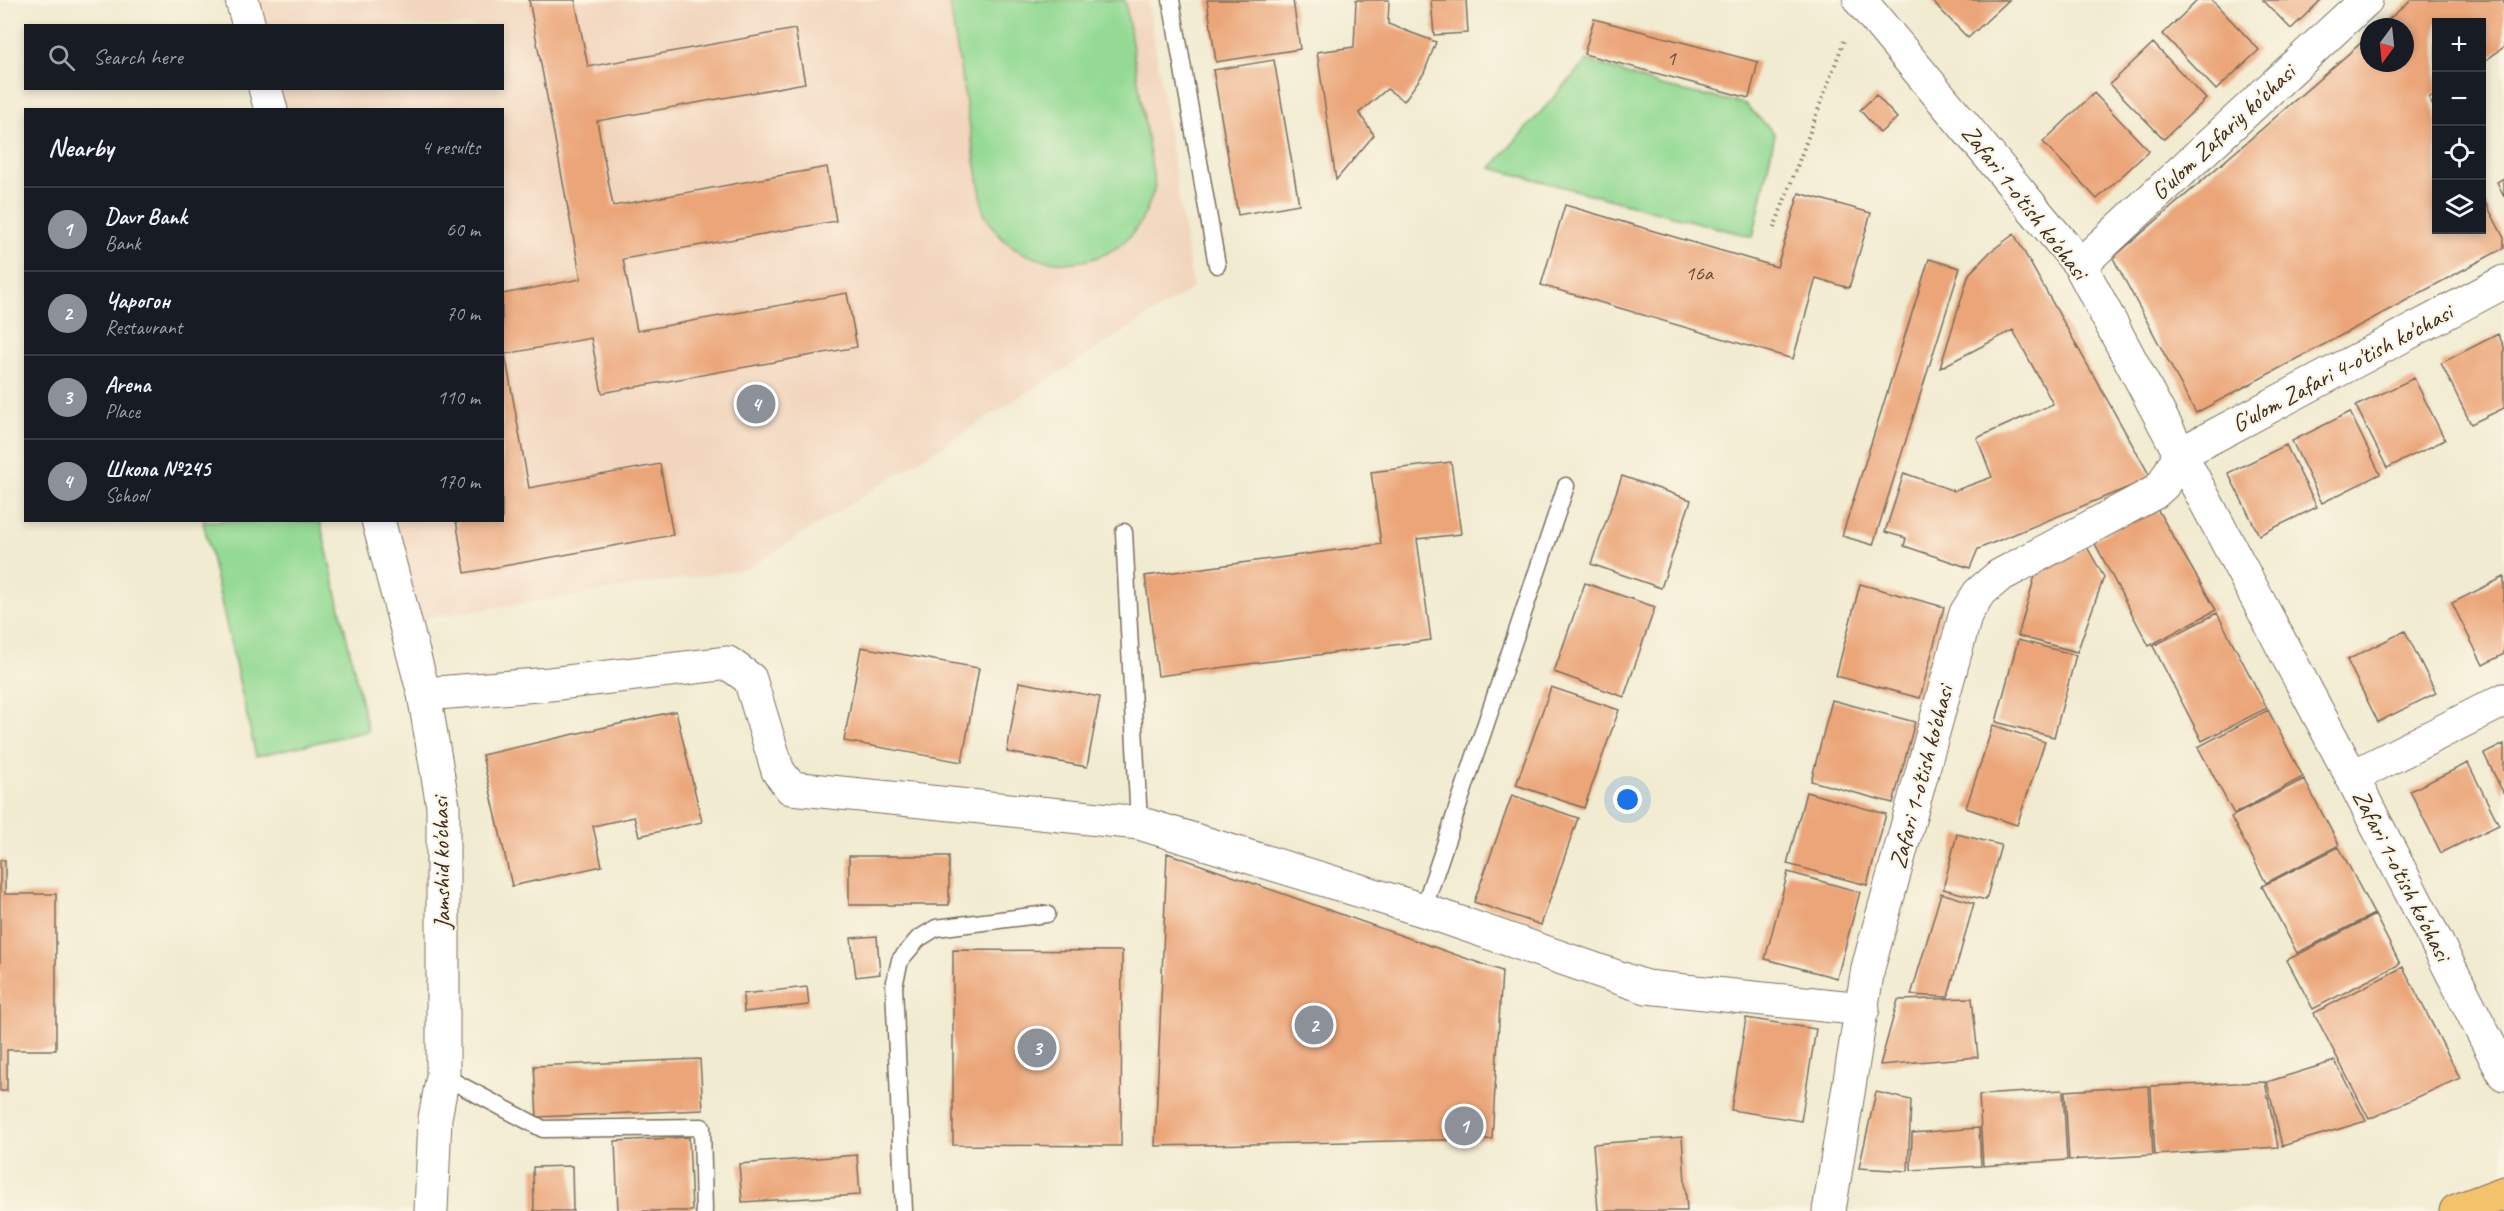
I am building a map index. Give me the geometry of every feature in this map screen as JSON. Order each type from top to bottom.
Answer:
[{"type":"main road","points":[[2456,1211],[2504,1193]]},
{"type":"street","points":[[242,0],[248,24]]},
{"type":"street","name":"Zafari 1-o'tish ko'chasi","points":[[1860,0],[2079,265],[2352,777],[2504,1074]]},
{"type":"street","name":"G'ulom Zafariy ko'chasi","points":[[2079,265],[2366,0]]},
{"type":"street","points":[[266,90],[271,108]]},
{"type":"street","name":"G'ulom Zafari 4-o'tish ko'chasi","points":[[2180,454],[2504,282]]},
{"type":"street","name":"Zafari 1-o'tish ko'chasi","points":[[1829,1211],[1868,968],[1966,613],[1979,593],[1999,576],[2154,493],[2163,485],[2180,454]]},
{"type":"street","name":"Jamshid ko'chasi","points":[[379,522],[424,694],[443,806],[443,1076],[435,1118],[431,1211]]},
{"type":"street","points":[[424,694],[550,684],[728,663],[750,679],[778,771],[791,788],[1139,823],[1423,910],[1646,987],[1863,1009]]},
{"type":"street","points":[[2352,777],[2504,700]]},
{"type":"lane","points":[[1171,0],[1217,265]]},
{"type":"lane","points":[[1423,910],[1566,486]]},
{"type":"lane","points":[[1124,532],[1139,823]]},
{"type":"lane","points":[[904,1211],[894,986],[900,960],[918,939],[936,928],[1047,914]]},
{"type":"lane","points":[[443,1076],[543,1130],[702,1127],[704,1211]]},
{"type":"path","points":[[1774,228],[1860,0]]},
{"type":"shaded area","points":[[253,0],[1148,0],[1193,288],[747,569],[414,620],[388,522],[504,522],[504,108],[281,108],[276,90],[504,90],[504,24],[259,24]]},
{"type":"green space","points":[[949,0],[1125,0],[1155,187],[1139,225],[1117,247],[1101,256],[1084,261],[1048,261],[1015,248],[999,234],[984,214]]},
{"type":"green space","points":[[1587,60],[1661,86],[1745,104],[1775,134],[1753,237],[1491,168]]},
{"type":"green space","points":[[203,522],[320,522],[368,731],[256,756]]},
{"type":"building","points":[[529,0],[575,0],[588,67],[795,29],[805,83],[597,121],[613,206],[827,167],[836,221],[623,259],[637,331],[847,293],[857,347],[602,393],[591,338],[505,354],[529,488],[660,464],[673,535],[465,573],[456,522],[504,522],[504,294],[581,279]]},
{"type":"building","points":[[1207,0],[1293,0],[1300,49],[1216,62]]},
{"type":"building","points":[[1356,0],[1389,0],[1388,24],[1436,42],[1424,73],[1404,101],[1387,89],[1359,113],[1374,135],[1336,180],[1317,52],[1354,47]]},
{"type":"building","points":[[1431,0],[1466,0],[1468,33],[1434,35]]},
{"type":"building","points":[[1931,0],[2009,0],[1968,38]]},
{"type":"building","points":[[2198,0],[2212,0],[2259,50],[2216,90],[2163,34]]},
{"type":"building","points":[[2263,0],[2321,0],[2291,29]]},
{"type":"building","points":[[2411,0],[2502,0],[2504,3],[2504,47],[2486,60],[2486,18],[2432,18],[2432,96],[2429,98],[2432,104],[2432,234],[2486,234],[2486,204],[2504,238],[2504,248],[2196,413],[2113,258],[2360,44],[2360,72],[2414,72],[2414,18],[2390,18]]},
{"type":"building","points":[[1594,19],[1758,62],[1749,98],[1584,54]]},
{"type":"building","points":[[2153,43],[2206,99],[2164,139],[2110,84]]},
{"type":"building","points":[[1274,60],[1299,204],[1238,215],[1213,70]]},
{"type":"building","points":[[2094,93],[2149,151],[2097,199],[2043,142]]},
{"type":"building","points":[[1876,95],[1897,118],[1880,133],[1860,110]]},
{"type":"building","points":[[2504,178],[2504,196],[2497,182]]},
{"type":"building","points":[[1799,193],[1871,213],[1849,288],[1816,278],[1793,359],[1541,285],[1565,205],[1777,267]]},
{"type":"building","points":[[2014,234],[2151,478],[1978,549],[1970,568],[1904,546],[1906,538],[1885,532],[1904,473],[1954,491],[1992,477],[1977,438],[2053,404],[2013,330],[1940,368],[1969,274],[1990,252]]},
{"type":"building","points":[[1929,259],[1960,268],[1873,545],[1842,536]]},
{"type":"building","points":[[2498,334],[2504,346],[2504,408],[2471,424],[2441,363]]},
{"type":"building","points":[[2414,378],[2445,440],[2387,468],[2356,406]]},
{"type":"building","points":[[2350,412],[2380,474],[2322,503],[2292,441]]},
{"type":"building","points":[[2286,445],[2317,507],[2259,535],[2228,473]]},
{"type":"building","points":[[1451,462],[1461,534],[1417,539],[1431,640],[1158,676],[1145,576],[1381,544],[1371,472]]},
{"type":"building","points":[[1622,476],[1691,500],[1661,588],[1591,564]]},
{"type":"building","points":[[2156,507],[2216,610],[2149,646],[2093,540]]},
{"type":"building","points":[[2087,547],[2104,577],[2077,652],[2018,636],[2036,572]]},
{"type":"building","points":[[2504,577],[2504,654],[2483,665],[2452,603]]},
{"type":"building","points":[[1585,583],[1655,607],[1624,697],[1554,672]]},
{"type":"building","points":[[1860,584],[1944,607],[1920,698],[1836,676]]},
{"type":"building","points":[[2217,613],[2267,708],[2202,741],[2153,646]]},
{"type":"building","points":[[2405,631],[2436,693],[2378,722],[2347,660]]},
{"type":"building","points":[[2018,640],[2076,655],[2054,737],[1996,722]]},
{"type":"building","points":[[861,647],[979,668],[962,762],[844,741]]},
{"type":"building","points":[[1019,682],[1100,697],[1087,767],[1007,752]]},
{"type":"building","points":[[1551,687],[1619,710],[1584,808],[1516,785]]},
{"type":"building","points":[[1832,700],[1915,722],[1893,803],[1811,781]]},
{"type":"building","points":[[2268,710],[2303,777],[2234,814],[2198,747]]},
{"type":"building","points":[[676,711],[702,822],[639,836],[634,817],[593,826],[602,866],[512,886],[482,755]]},
{"type":"building","points":[[1993,725],[2045,742],[2017,825],[1966,808]]},
{"type":"building","points":[[2504,744],[2504,794],[2484,754]]},
{"type":"building","points":[[2468,763],[2499,825],[2441,853],[2410,791]]},
{"type":"building","points":[[2304,779],[2339,845],[2266,883],[2231,817]]},
{"type":"building","points":[[1806,792],[1886,814],[1867,885],[1787,864]]},
{"type":"building","points":[[1512,795],[1578,818],[1541,925],[1474,902]]},
{"type":"building","points":[[1957,834],[2001,845],[1986,900],[1943,889]]},
{"type":"building","points":[[2339,847],[2374,914],[2297,953],[2262,886]]},
{"type":"building","points":[[1167,853],[1502,971],[1492,1139],[1155,1146]]},
{"type":"building","points":[[849,856],[949,856],[949,905],[849,905]]},
{"type":"building","points":[[0,860],[5,860],[5,894],[56,894],[56,1050],[7,1050],[7,1091],[0,1091]]},
{"type":"building","points":[[1788,872],[1860,892],[1837,978],[1765,959]]},
{"type":"building","points":[[1941,893],[1974,903],[1948,997],[1911,995]]},
{"type":"building","points":[[2375,915],[2400,964],[2313,1009],[2287,960]]},
{"type":"building","points":[[877,936],[880,974],[856,977],[851,938]]},
{"type":"building","points":[[953,950],[1122,951],[1121,1146],[953,1145]]},
{"type":"building","points":[[2403,967],[2460,1078],[2369,1119],[2314,1013]]},
{"type":"building","points":[[807,987],[809,1005],[744,1012],[743,994]]},
{"type":"building","points":[[1972,998],[1978,1057],[1880,1065],[1898,1000]]},
{"type":"building","points":[[1746,1018],[1816,1029],[1801,1121],[1731,1110]]},
{"type":"building","points":[[700,1059],[703,1110],[537,1117],[534,1066]]},
{"type":"building","points":[[2335,1061],[2366,1121],[2282,1146],[2267,1082]]},
{"type":"building","points":[[2265,1082],[2278,1147],[2155,1155],[2151,1086]]},
{"type":"building","points":[[2149,1086],[2153,1155],[2069,1160],[2065,1091]]},
{"type":"building","points":[[2063,1090],[2067,1160],[1983,1166],[1979,1095]]},
{"type":"building","points":[[1876,1092],[1911,1100],[1908,1171],[1859,1168]]},
{"type":"building","points":[[1979,1128],[1981,1166],[1911,1170],[1912,1133]]},
{"type":"building","points":[[689,1137],[692,1211],[618,1211],[615,1141]]},
{"type":"building","points":[[1682,1137],[1687,1211],[1598,1211],[1593,1144]]},
{"type":"building","points":[[857,1155],[860,1195],[742,1202],[739,1164]]},
{"type":"building","points":[[572,1166],[573,1211],[534,1211],[533,1167]]},
{"type":"place","name":"Школа №245","points":[[756,404]]},
{"type":"place","name":"Чарогон","points":[[1314,1025]]},
{"type":"place","name":"Arena","points":[[1037,1048]]},
{"type":"place","name":"Davr Bank","points":[[1464,1126]]}]
